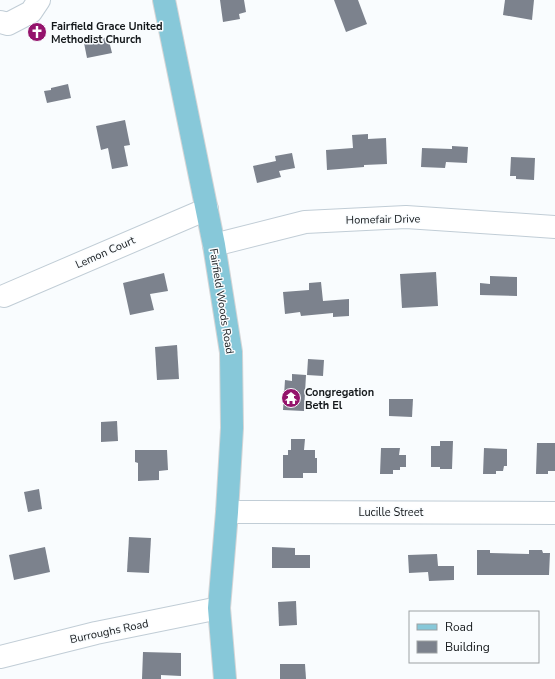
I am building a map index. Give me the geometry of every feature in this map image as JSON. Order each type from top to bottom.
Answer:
[{"type":"main road","name":"Fairfield Woods Road","points":[[164,0],[214,245],[231,352],[232,428],[227,512],[218,608],[225,679]]},
{"type":"street","points":[[0,22],[8,24],[31,12],[40,0]]},
{"type":"street","name":"Lemon Court","points":[[4,296],[207,209]]},
{"type":"street","name":"Homefair Drive","points":[[214,245],[305,222],[406,217],[555,227]]},
{"type":"street","name":"Lucille Street","points":[[227,512],[555,513]]},
{"type":"street","name":"Burroughs Road","points":[[0,656],[96,633],[218,608]]},
{"type":"building","points":[[220,0],[244,0],[246,12],[239,14],[240,19],[223,22]]},
{"type":"building","points":[[334,0],[358,0],[367,24],[346,32]]},
{"type":"building","points":[[505,0],[534,0],[532,20],[503,15]]},
{"type":"building","points":[[108,37],[112,53],[87,58],[84,43]]},
{"type":"building","points":[[68,84],[71,98],[47,103],[44,91]]},
{"type":"building","points":[[125,120],[130,145],[124,146],[128,166],[112,169],[108,148],[101,150],[96,126]]},
{"type":"building","points":[[368,134],[368,139],[386,138],[387,164],[364,165],[364,167],[327,170],[326,150],[353,148],[352,135]]},
{"type":"building","points":[[452,146],[468,147],[467,163],[446,162],[445,168],[421,167],[422,148],[452,149]]},
{"type":"building","points":[[292,153],[295,168],[279,171],[281,177],[257,183],[253,166],[276,161],[275,156]]},
{"type":"building","points":[[511,157],[535,158],[534,180],[516,179],[516,176],[510,176]]},
{"type":"building","points":[[436,272],[438,306],[402,308],[400,274]]},
{"type":"building","points":[[164,273],[168,291],[150,294],[154,310],[130,315],[123,283]]},
{"type":"building","points":[[490,276],[517,277],[517,296],[480,295],[480,283],[490,284]]},
{"type":"building","points":[[321,282],[323,301],[349,299],[349,316],[333,317],[333,313],[301,316],[300,312],[285,314],[283,292],[309,290],[309,283]]},
{"type":"building","points":[[177,345],[179,379],[157,380],[155,347]]},
{"type":"building","points":[[308,359],[324,360],[323,376],[307,375]]},
{"type":"building","points":[[292,374],[306,375],[304,411],[283,410],[285,380],[292,381]]},
{"type":"building","points":[[389,399],[413,399],[412,417],[389,416]]},
{"type":"building","points":[[117,421],[118,441],[101,442],[101,422]]},
{"type":"building","points":[[291,439],[305,439],[304,450],[315,450],[315,458],[317,458],[317,473],[303,473],[303,478],[283,478],[283,455],[288,455],[288,450],[291,450]]},
{"type":"building","points":[[440,441],[453,441],[452,469],[431,467],[431,446],[440,446]]},
{"type":"building","points":[[537,443],[555,443],[555,471],[548,471],[548,474],[536,474]]},
{"type":"building","points":[[381,448],[400,448],[399,455],[406,455],[406,467],[400,467],[400,470],[393,470],[393,474],[380,474]]},
{"type":"building","points":[[484,448],[507,449],[507,466],[504,466],[503,471],[496,471],[496,474],[483,474]]},
{"type":"building","points":[[135,450],[167,450],[168,470],[159,471],[159,480],[138,481],[138,463],[135,462]]},
{"type":"building","points":[[39,489],[42,509],[28,512],[24,492]]},
{"type":"building","points":[[129,537],[151,538],[149,573],[127,572]]},
{"type":"building","points":[[45,547],[50,572],[14,580],[9,555]]},
{"type":"building","points":[[272,547],[295,548],[295,555],[310,555],[310,568],[272,568]]},
{"type":"building","points":[[477,550],[490,550],[490,553],[529,554],[529,550],[542,550],[543,553],[550,553],[549,575],[477,575]]},
{"type":"building","points":[[437,554],[438,566],[454,566],[454,580],[429,581],[428,572],[409,573],[408,555]]},
{"type":"building","points":[[296,601],[297,625],[279,626],[278,602]]},
{"type":"building","points":[[143,652],[181,653],[181,676],[161,675],[161,679],[142,679]]},
{"type":"building","points":[[280,664],[305,664],[306,679],[280,679]]},
{"type":"place","name":"Fairfield Grace United Methodist Church","points":[[37,32]]},
{"type":"place","name":"Congregation Beth El","points":[[291,398]]}]
